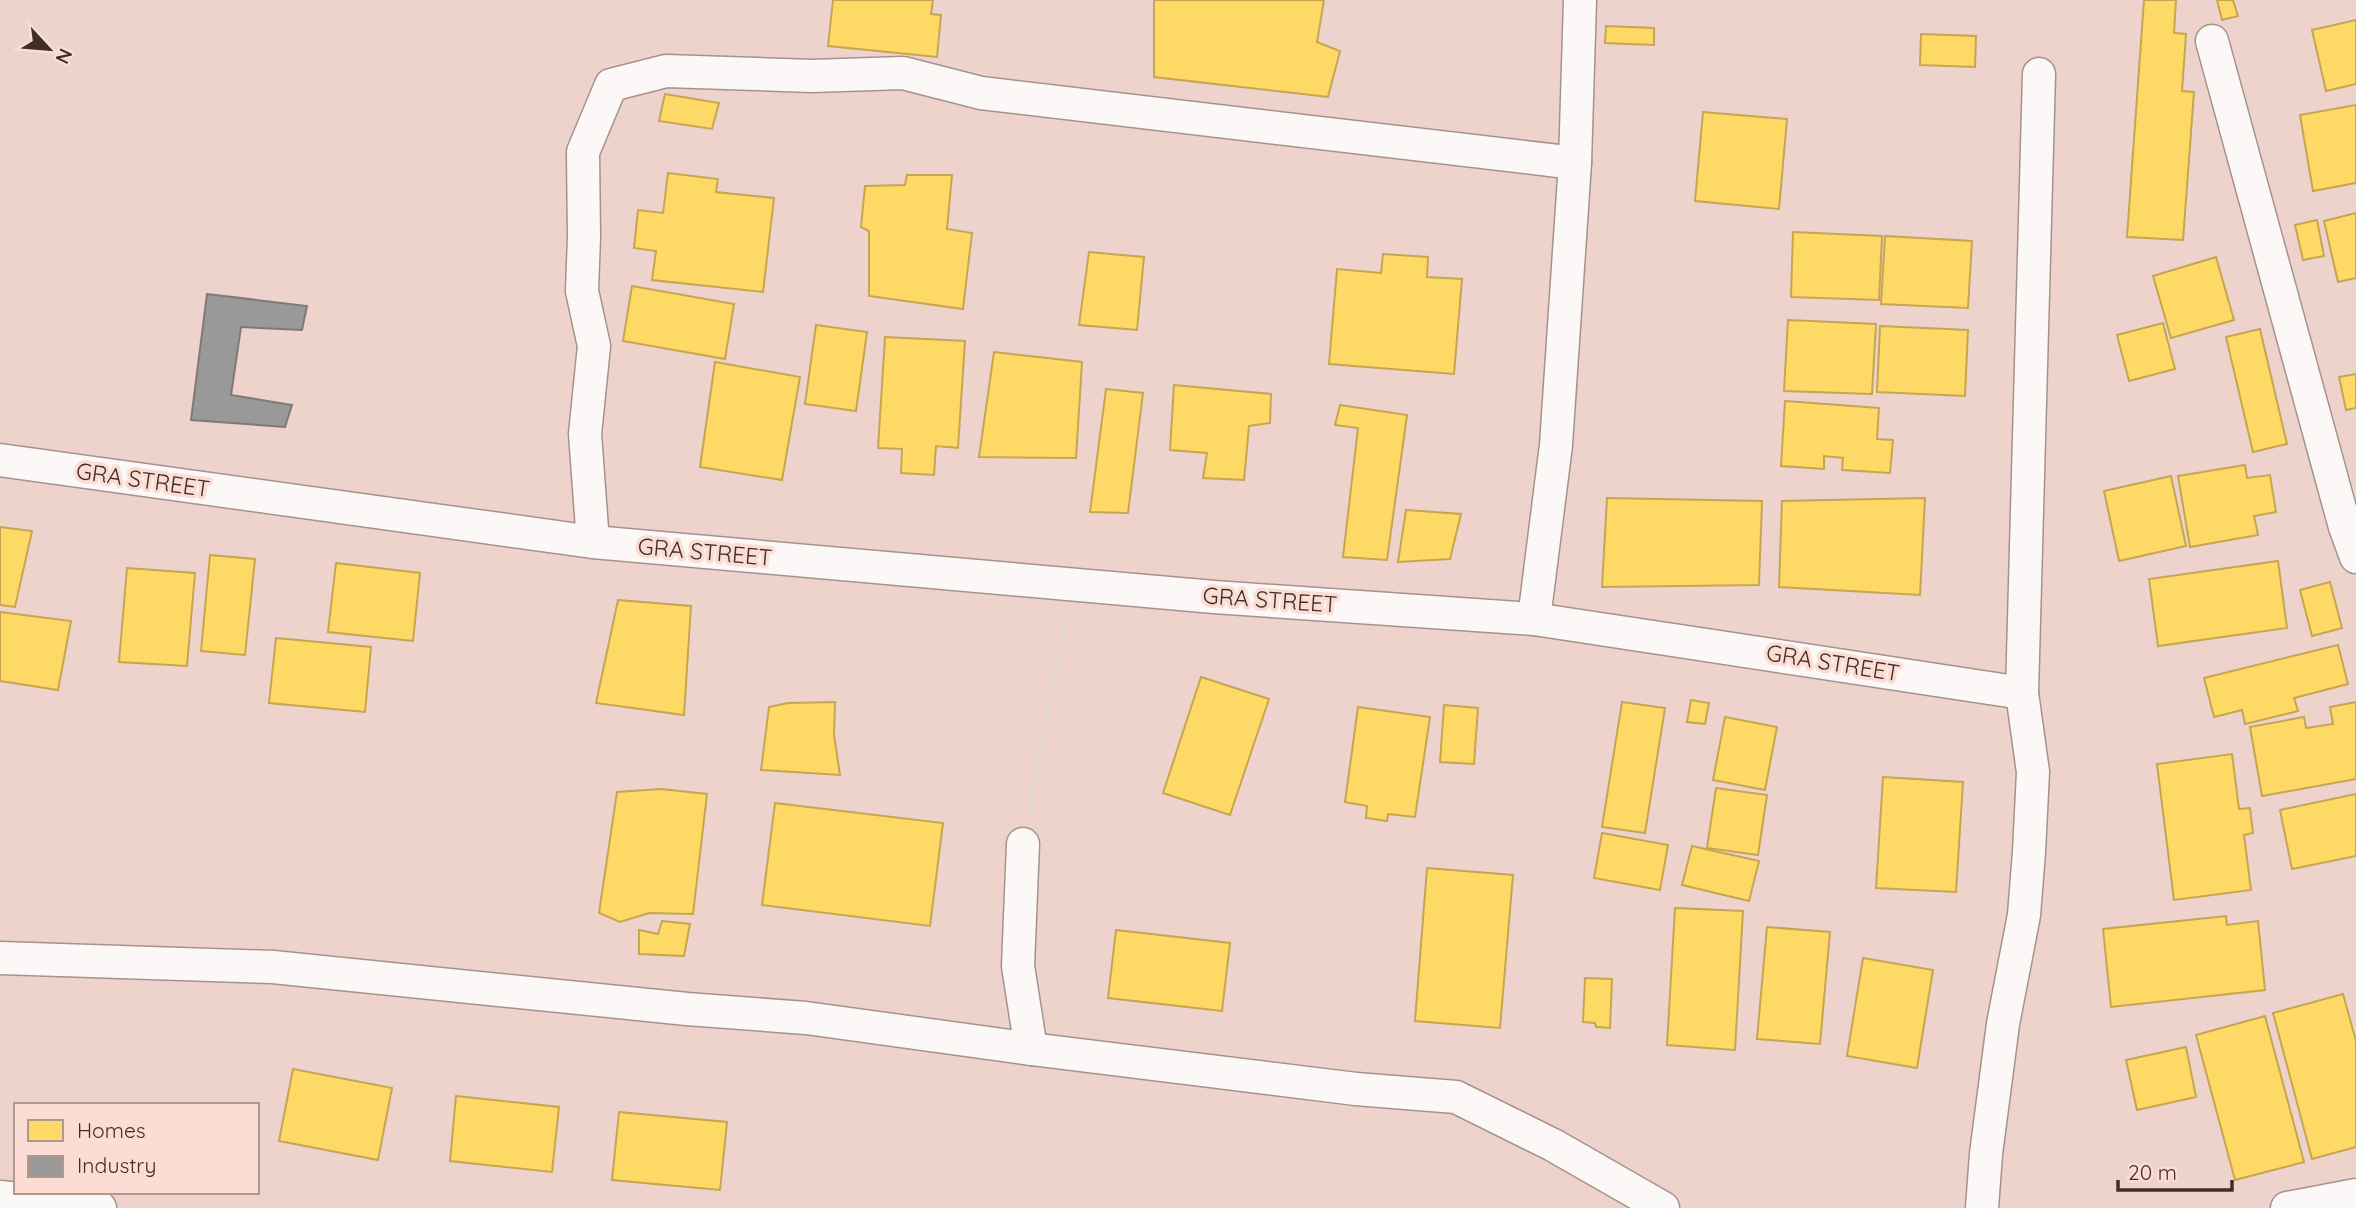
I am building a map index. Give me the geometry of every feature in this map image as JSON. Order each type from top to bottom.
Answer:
[{"type":"street","points":[[1534,619],[1556,445],[1575,163],[1580,0]]},
{"type":"street","points":[[2212,41],[2356,557]]},
{"type":"street","points":[[593,542],[585,434],[594,345],[583,291],[583,152],[611,85],[666,71],[812,76],[903,73],[981,93],[1575,163]]},
{"type":"street","points":[[1982,1208],[1986,1154],[2003,1024],[2024,915],[2033,772],[2022,693],[2039,74]]},
{"type":"street","name":"GRA STREET","points":[[0,460],[593,542],[1214,597],[1534,619],[2022,693]]},
{"type":"street","points":[[1023,844],[1018,966],[1031,1049]]},
{"type":"street","points":[[0,958],[273,967],[687,1009],[806,1018],[1356,1089],[1456,1097],[1553,1145],[1663,1208]]},
{"type":"street","points":[[2287,1208],[2356,1195]]},
{"type":"street","points":[[0,1197],[100,1208]]},
{"type":"path","points":[[1023,844],[1049,699],[1075,584]]},
{"type":"building: Homes","points":[[833,0],[933,0],[931,14],[941,15],[937,57],[828,46]]},
{"type":"building: Homes","points":[[1154,0],[1324,0],[1317,42],[1340,51],[1328,97],[1154,77]]},
{"type":"building: Homes","points":[[2144,0],[2176,0],[2174,33],[2186,34],[2182,91],[2194,92],[2183,240],[2127,237]]},
{"type":"building: Homes","points":[[2217,0],[2233,0],[2238,16],[2222,20]]},
{"type":"building: Homes","points":[[2356,20],[2356,84],[2326,91],[2312,30]]},
{"type":"building: Homes","points":[[1606,26],[1654,28],[1654,45],[1605,43]]},
{"type":"building: Homes","points":[[1921,34],[1976,36],[1975,67],[1920,65]]},
{"type":"building: Homes","points":[[665,94],[719,103],[712,129],[659,121]]},
{"type":"building: Homes","points":[[2356,105],[2356,183],[2313,191],[2300,115]]},
{"type":"building: Homes","points":[[1703,112],[1787,119],[1779,209],[1695,201]]},
{"type":"building: Homes","points":[[668,173],[718,179],[716,192],[774,198],[763,292],[652,280],[656,251],[634,248],[638,210],[663,213]]},
{"type":"building: Homes","points":[[907,175],[952,175],[947,229],[972,233],[963,309],[869,296],[869,231],[861,227],[865,186],[905,185]]},
{"type":"building: Homes","points":[[2356,213],[2356,278],[2338,282],[2324,221]]},
{"type":"building: Homes","points":[[2317,220],[2324,256],[2303,260],[2295,225]]},
{"type":"building: Homes","points":[[1793,232],[1882,236],[1879,300],[1791,297]]},
{"type":"building: Homes","points":[[1885,236],[1972,241],[1968,308],[1881,304]]},
{"type":"building: Homes","points":[[1089,252],[1144,257],[1137,330],[1079,325]]},
{"type":"building: Homes","points":[[1383,254],[1428,257],[1427,277],[1462,279],[1454,374],[1329,364],[1337,269],[1381,273]]},
{"type":"building: Homes","points":[[2216,257],[2234,320],[2171,338],[2153,276]]},
{"type":"building: Homes","points":[[632,286],[734,304],[725,359],[623,341]]},
{"type":"building: Homes","points":[[1788,320],[1876,324],[1872,394],[1784,391]]},
{"type":"building: Homes","points":[[2163,323],[2175,369],[2129,381],[2117,335]]},
{"type":"building: Homes","points":[[816,325],[867,332],[856,411],[805,404]]},
{"type":"building: Homes","points":[[1880,326],[1968,330],[1965,396],[1877,392]]},
{"type":"building: Homes","points":[[2260,329],[2287,444],[2253,452],[2226,337]]},
{"type":"building: Homes","points":[[885,337],[965,341],[958,448],[936,446],[934,475],[901,473],[902,449],[878,448]]},
{"type":"building: Homes","points":[[994,352],[1082,362],[1076,458],[979,457]]},
{"type":"building: Homes","points":[[715,362],[800,377],[782,480],[700,467]]},
{"type":"building: Homes","points":[[2356,374],[2356,408],[2346,410],[2339,377]]},
{"type":"building: Homes","points":[[1174,385],[1271,394],[1270,423],[1249,426],[1244,480],[1203,478],[1207,453],[1170,450]]},
{"type":"building: Homes","points":[[1106,389],[1143,393],[1128,513],[1090,512]]},
{"type":"building: Homes","points":[[1785,401],[1879,408],[1877,439],[1893,440],[1890,473],[1842,470],[1843,458],[1824,456],[1824,469],[1781,466]]},
{"type":"building: Homes","points":[[1340,405],[1407,415],[1387,560],[1343,557],[1358,428],[1335,425]]},
{"type":"building: Homes","points":[[2245,465],[2247,478],[2270,475],[2276,512],[2254,516],[2258,535],[2190,547],[2178,476]]},
{"type":"building: Homes","points":[[2171,476],[2186,546],[2119,561],[2104,491]]},
{"type":"building: Homes","points":[[1607,498],[1762,501],[1759,585],[1602,587]]},
{"type":"building: Homes","points":[[1925,498],[1920,595],[1779,587],[1782,501]]},
{"type":"building: Homes","points":[[1406,510],[1461,514],[1450,559],[1398,562]]},
{"type":"building: Homes","points":[[0,527],[32,531],[15,607],[0,605]]},
{"type":"building: Homes","points":[[210,555],[255,559],[245,655],[201,651]]},
{"type":"building: Homes","points":[[2278,561],[2287,628],[2158,646],[2149,579]]},
{"type":"building: Homes","points":[[336,563],[420,573],[413,641],[328,632]]},
{"type":"building: Homes","points":[[127,568],[195,573],[187,666],[119,662]]},
{"type":"building: Homes","points":[[2330,582],[2342,628],[2312,636],[2300,590]]},
{"type":"building: Homes","points":[[618,600],[691,606],[684,715],[596,703]]},
{"type":"building: Homes","points":[[0,612],[71,621],[58,690],[0,681]]},
{"type":"building: Homes","points":[[276,638],[371,647],[365,712],[269,703]]},
{"type":"building: Homes","points":[[2338,645],[2348,684],[2294,698],[2298,711],[2245,724],[2242,710],[2214,717],[2204,678]]},
{"type":"building: Homes","points":[[1201,677],[1269,699],[1230,815],[1163,793]]},
{"type":"building: Homes","points":[[1691,700],[1709,703],[1705,724],[1687,722]]},
{"type":"building: Homes","points":[[835,702],[834,735],[840,775],[761,770],[769,707],[788,703]]},
{"type":"building: Homes","points":[[1622,702],[1665,708],[1645,833],[1602,827]]},
{"type":"building: Homes","points":[[2356,702],[2356,779],[2262,796],[2250,727],[2304,717],[2306,728],[2333,724],[2330,707]]},
{"type":"building: Homes","points":[[1444,705],[1478,708],[1474,764],[1440,762]]},
{"type":"building: Homes","points":[[1358,707],[1430,717],[1415,817],[1388,814],[1387,821],[1366,818],[1367,806],[1345,802]]},
{"type":"building: Homes","points":[[1725,717],[1777,727],[1765,790],[1713,780]]},
{"type":"building: Homes","points":[[2232,754],[2239,809],[2250,808],[2253,833],[2244,835],[2251,890],[2174,900],[2157,764]]},
{"type":"building: Homes","points":[[1883,777],[1963,782],[1956,892],[1876,888]]},
{"type":"building: Homes","points":[[1716,788],[1767,795],[1758,855],[1707,848]]},
{"type":"building: Homes","points":[[661,789],[707,794],[693,914],[649,913],[620,922],[599,913],[617,792]]},
{"type":"building: Homes","points":[[2356,794],[2356,856],[2292,869],[2280,810]]},
{"type":"building: Homes","points":[[775,803],[943,823],[930,926],[762,905]]},
{"type":"building: Homes","points":[[1602,833],[1668,845],[1660,890],[1594,878]]},
{"type":"building: Homes","points":[[1692,846],[1759,861],[1749,901],[1682,885]]},
{"type":"building: Homes","points":[[1427,868],[1513,875],[1500,1028],[1415,1021]]},
{"type":"building: Homes","points":[[1675,908],[1743,911],[1735,1050],[1667,1045]]},
{"type":"building: Homes","points":[[2226,916],[2227,925],[2258,921],[2265,990],[2111,1007],[2103,929]]},
{"type":"building: Homes","points":[[662,921],[690,924],[684,956],[639,954],[639,930],[658,934]]},
{"type":"building: Homes","points":[[1767,927],[1830,932],[1820,1044],[1757,1039]]},
{"type":"building: Homes","points":[[1116,930],[1230,943],[1222,1011],[1108,998]]},
{"type":"building: Homes","points":[[1863,958],[1933,970],[1917,1068],[1847,1056]]},
{"type":"building: Homes","points":[[1585,978],[1612,979],[1610,1028],[1583,1022]]},
{"type":"building: Homes","points":[[2343,994],[2356,1041],[2356,1147],[2312,1159],[2273,1013]]},
{"type":"building: Homes","points":[[2265,1016],[2304,1162],[2235,1180],[2196,1035]]},
{"type":"building: Homes","points":[[2186,1047],[2196,1097],[2137,1110],[2126,1060]]},
{"type":"building: Homes","points":[[293,1069],[392,1088],[378,1160],[279,1141]]},
{"type":"building: Homes","points":[[456,1096],[559,1107],[552,1172],[450,1161]]},
{"type":"building: Homes","points":[[619,1112],[727,1122],[720,1190],[612,1180]]},
{"type":"building: Industry","points":[[207,294],[307,306],[302,330],[241,327],[231,395],[292,405],[285,427],[191,420]]}]
